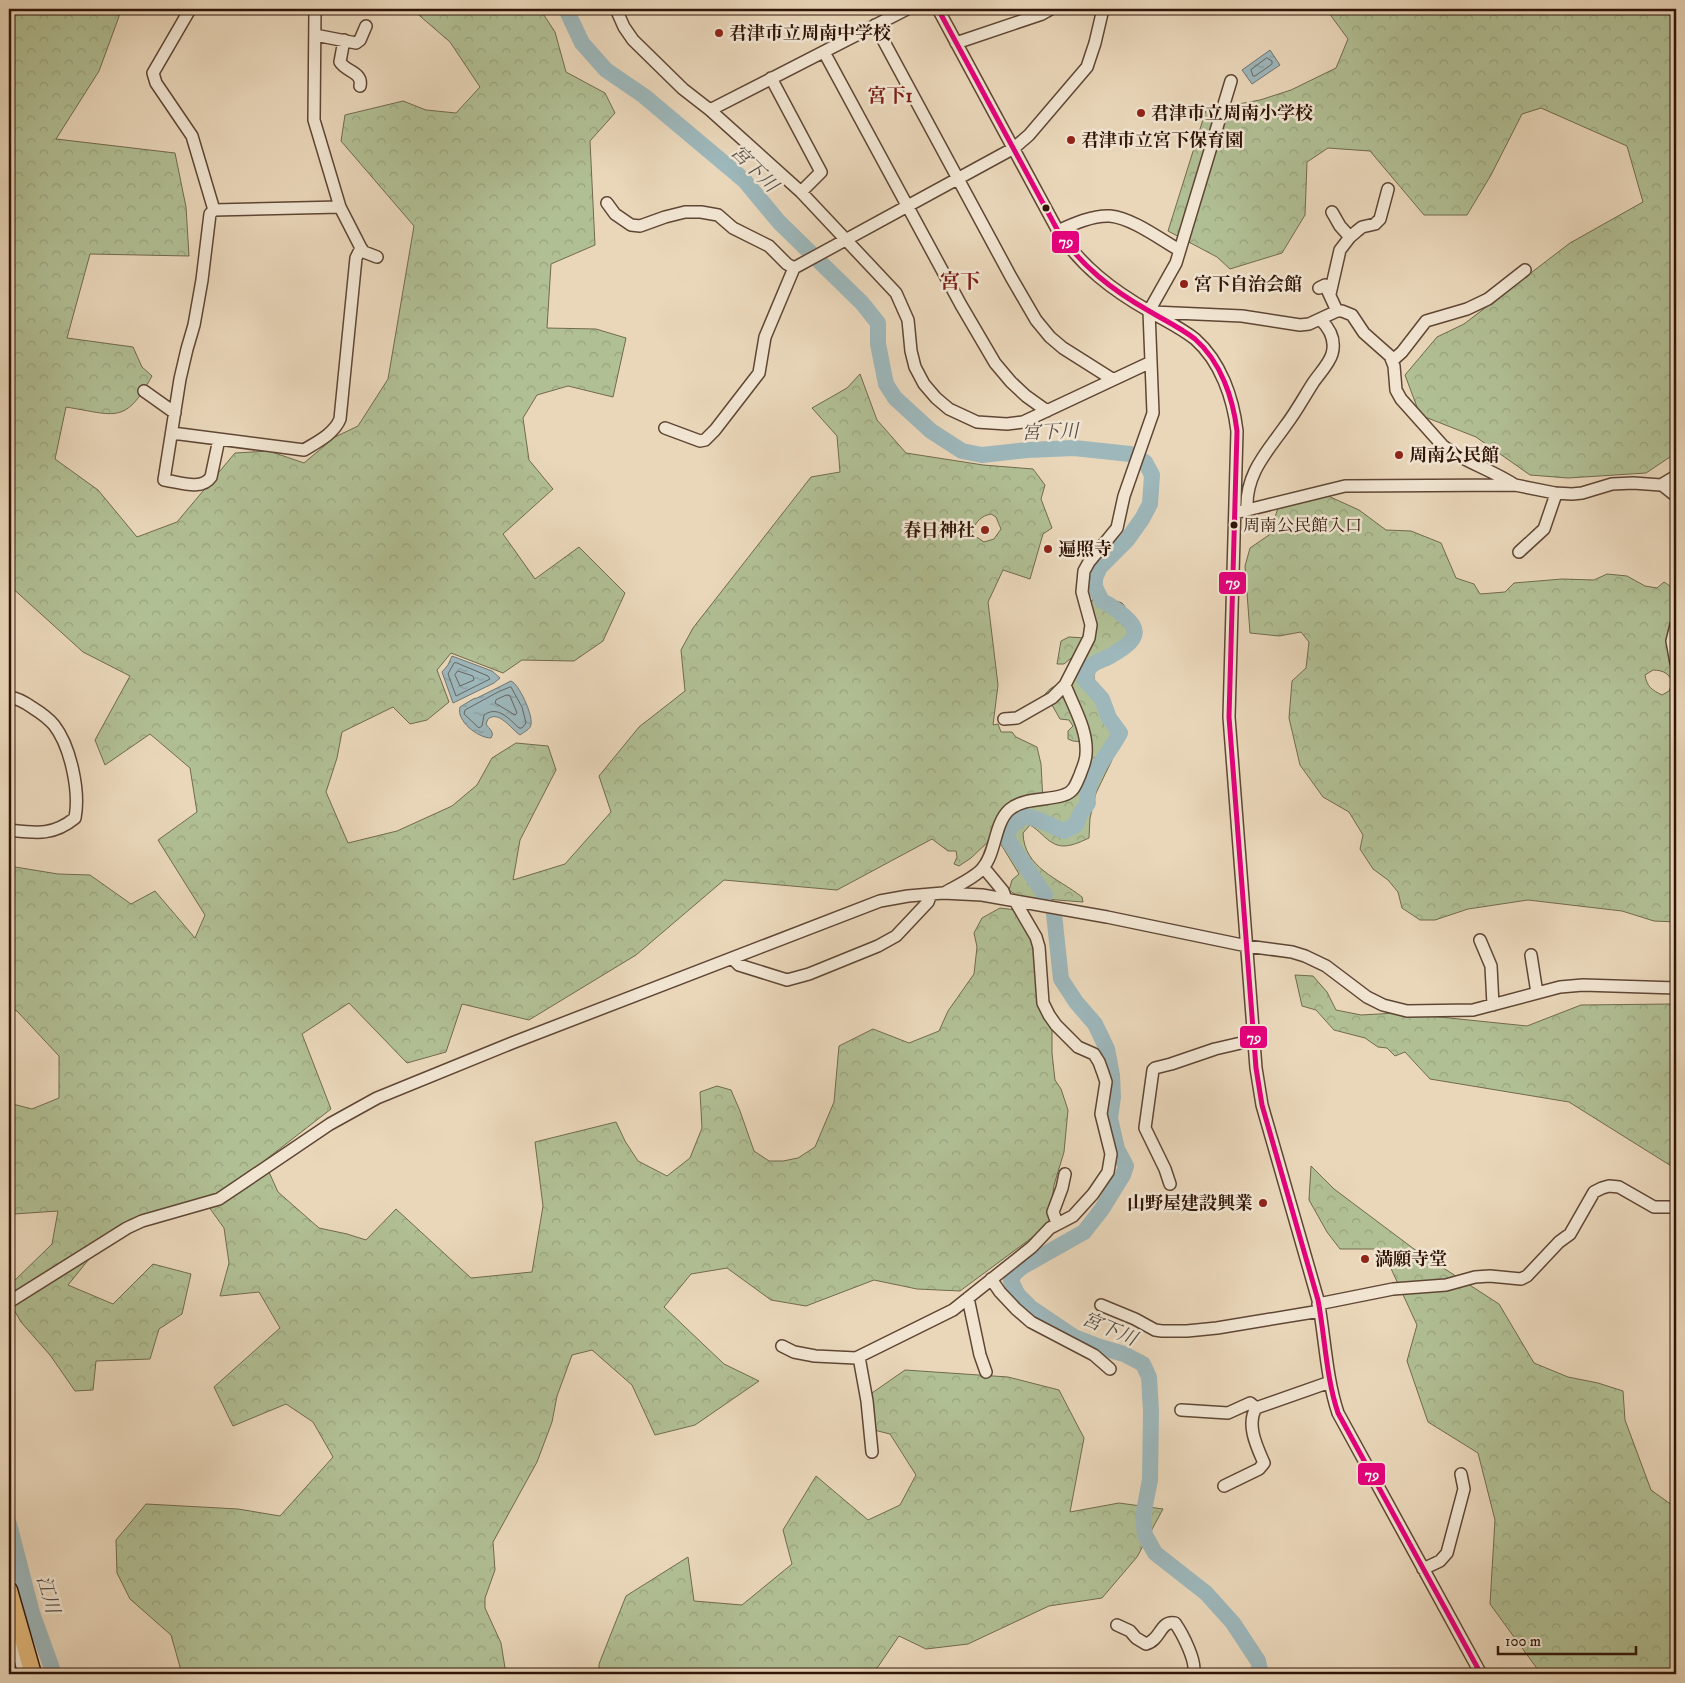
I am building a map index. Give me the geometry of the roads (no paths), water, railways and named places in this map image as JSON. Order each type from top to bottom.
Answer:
[{"type":"highway","points":[[9,1590],[33,1674]]},
{"type":"street","points":[[189,9],[153,73],[156,83],[192,136],[214,210]]},
{"type":"street","points":[[315,9],[314,120],[340,207],[361,248],[364,252],[377,257]]},
{"type":"street","points":[[616,9],[624,27],[633,40],[683,89],[710,110],[801,192],[896,293],[908,320],[911,351],[915,366],[924,384],[949,409],[976,422],[992,424],[1023,422],[1151,362]]},
{"type":"street","points":[[710,110],[907,9]]},
{"type":"street","points":[[938,9],[1058,230],[1070,248],[1096,276],[1194,338],[1219,371],[1227,388],[1235,414],[1237,431],[1229,717],[1254,1040],[1262,1105],[1319,1307],[1330,1382],[1338,1413],[1481,1674]]},
{"type":"street","points":[[956,43],[1042,14],[1051,9]]},
{"type":"street","points":[[665,428],[700,441],[705,440],[715,430],[759,373],[765,337],[797,266],[1014,148],[1029,135],[1087,67],[1103,9]]},
{"type":"street","points":[[875,25],[1010,277],[1036,320],[1050,337],[1064,348],[1112,379]]},
{"type":"street","points":[[315,35],[356,42],[360,40],[366,26]]},
{"type":"street","points":[[344,40],[340,62],[358,76],[361,81],[360,86]]},
{"type":"street","points":[[824,52],[995,363],[1026,396],[1047,411]]},
{"type":"street","points":[[771,78],[821,172],[801,192]]},
{"type":"street","points":[[1004,719],[1017,718],[1047,702],[1065,685],[1089,638],[1091,629],[1083,598],[1084,570],[1117,528],[1124,496],[1145,441],[1153,412],[1149,311],[1176,263],[1230,82]]},
{"type":"street","points":[[1330,294],[1340,250],[1350,236],[1362,228],[1375,224],[1380,219],[1388,189]]},
{"type":"street","points":[[607,203],[612,212],[630,225],[640,226],[685,212],[718,215],[733,228],[769,246],[787,264],[797,266]]},
{"type":"street","points":[[219,439],[211,477],[208,481],[199,485],[164,480],[187,349],[194,325],[202,280],[210,214],[214,210],[340,207]]},
{"type":"street","points":[[1332,212],[1340,226],[1350,236]]},
{"type":"street","points":[[1058,230],[1079,222],[1110,216],[1130,222],[1179,250]]},
{"type":"street","points":[[172,433],[304,450],[321,440],[337,426],[340,419],[356,258],[361,248]]},
{"type":"street","points":[[1392,361],[1402,352],[1426,321],[1467,309],[1488,299],[1525,270]]},
{"type":"street","points":[[1319,288],[1325,285],[1337,312]]},
{"type":"street","points":[[1149,311],[1242,316],[1300,325],[1309,324],[1342,311],[1352,315],[1362,330],[1390,356],[1396,390],[1443,446],[1515,486]]},
{"type":"street","points":[[1247,510],[1246,501],[1257,464],[1287,424],[1331,357],[1332,336],[1330,330],[1321,320]]},
{"type":"street","points":[[144,391],[175,414]]},
{"type":"street","points":[[1662,485],[1676,476]]},
{"type":"street","points":[[1235,513],[1345,486],[1515,486],[1556,494],[1582,493],[1612,484],[1633,483],[1662,485],[1676,496]]},
{"type":"street","points":[[1519,552],[1544,529],[1556,494]]},
{"type":"street","points":[[1676,625],[1672,641],[1676,663]]},
{"type":"street","points":[[944,893],[984,868],[1008,810],[1016,805],[1032,800],[1063,796],[1075,788],[1085,762],[1086,743],[1082,727],[1065,685]]},
{"type":"street","points":[[9,697],[28,705],[45,716],[55,726],[68,754],[74,776],[77,808],[75,818],[64,828],[48,833],[9,830]]},
{"type":"street","points":[[782,1346],[794,1352],[815,1356],[856,1358],[953,1310],[1032,1247],[1042,1234],[1080,1210],[1108,1172],[1111,1154],[1101,1108],[1106,1082],[1099,1062],[1094,1054],[1078,1046],[1056,1025],[1049,1015],[1043,1003],[1039,946],[1036,937],[1011,900],[984,868]]},
{"type":"street","points":[[9,1302],[127,1228],[220,1199],[330,1124],[377,1098],[880,901],[944,893],[982,895],[1107,917],[1247,946],[1292,952],[1305,956],[1332,970],[1367,996],[1384,1005],[1407,1011],[1473,1010],[1560,987],[1583,985],[1676,988]]},
{"type":"street","points":[[732,958],[739,965],[787,980],[809,974],[878,946],[896,936],[928,902],[931,894]]},
{"type":"street","points":[[1480,940],[1491,966],[1493,1005]]},
{"type":"street","points":[[1531,955],[1537,993]]},
{"type":"street","points":[[1170,1184],[1165,1169],[1145,1128],[1153,1070],[1215,1049],[1254,1040]]},
{"type":"street","points":[[1057,1223],[1053,1212],[1065,1174]]},
{"type":"street","points":[[1102,1305],[1156,1330],[1186,1331],[1217,1328],[1319,1307],[1393,1288],[1446,1285],[1475,1277],[1514,1277],[1520,1279],[1531,1272],[1548,1253],[1570,1234],[1594,1192],[1609,1186],[1619,1187],[1654,1207],[1676,1207]]},
{"type":"street","points":[[991,1279],[1000,1292],[1031,1322],[1094,1355],[1110,1369]]},
{"type":"street","points":[[968,1298],[980,1355],[986,1372]]},
{"type":"street","points":[[859,1357],[867,1401],[872,1452]]},
{"type":"street","points":[[1224,1486],[1263,1466],[1264,1463],[1253,1437],[1252,1418],[1256,1408],[1330,1382]]},
{"type":"street","points":[[1181,1410],[1228,1414],[1250,1403],[1256,1408]]},
{"type":"street","points":[[1423,1569],[1440,1560],[1447,1553],[1464,1489],[1460,1474]]},
{"type":"street","points":[[9,1615],[24,1674]]},
{"type":"street","points":[[1117,1625],[1130,1630],[1136,1638],[1146,1644],[1153,1641],[1164,1625],[1175,1623],[1194,1665],[1195,1670],[1193,1674]]},
{"type":"water","points":[[563,9],[572,9],[584,41],[577,45]]},
{"type":"water","points":[[1270,50],[1280,65],[1252,84],[1242,70]]},
{"type":"water","points":[[452,656],[492,671],[500,678],[494,683],[453,703],[442,672]]},
{"type":"water","points":[[511,681],[518,688],[528,707],[531,720],[529,729],[520,735],[505,721],[496,717],[488,719],[486,724],[492,732],[491,738],[480,735],[469,728],[461,718],[460,707]]},
{"type":"waterway","name":"宮下川","points":[[566,9],[582,43],[606,70],[644,96],[744,180],[779,222],[862,303],[878,323],[878,344],[886,384],[895,398],[931,431],[962,451],[982,455],[1027,450],[1074,448],[1130,454],[1145,462],[1152,475],[1150,504],[1127,540],[1100,567],[1095,578],[1095,587],[1102,601],[1116,609],[1131,622],[1135,633],[1130,643],[1125,647],[1091,666],[1085,680],[1102,699],[1109,718],[1120,733],[1094,776],[1090,785],[1088,803],[1080,814],[1076,825],[1064,831],[1026,816],[1012,825],[1008,835],[1008,840],[1045,895]]},
{"type":"waterway","name":"宮下川","points":[[1054,914],[1061,979],[1076,1002],[1095,1024],[1107,1049],[1112,1075],[1113,1097],[1110,1118],[1117,1149],[1126,1166],[1123,1175],[1102,1209],[1084,1232],[1022,1267],[1014,1274],[1011,1281],[1018,1295],[1031,1308],[1074,1337],[1124,1354],[1143,1364],[1149,1377],[1151,1411],[1150,1480],[1143,1516],[1145,1535],[1155,1553],[1206,1593],[1233,1623],[1258,1661],[1261,1674]]},
{"type":"waterway","name":"江川","points":[[9,1524],[32,1613],[54,1674]]},
{"type":"place","name":"君津市立周南中学校","points":[[719,33]]},
{"type":"place","name":"君津市立周南小学校","points":[[1141,113]]},
{"type":"place","name":"君津市立宮下保育園","points":[[1071,140]]},
{"type":"place","name":"宮下自治会館","points":[[1184,284]]},
{"type":"place","name":"周南公民館","points":[[1399,455]]},
{"type":"place","name":"周南公民館入口","points":[[1234,525]]},
{"type":"place","name":"春日神社","points":[[985,530]]},
{"type":"place","name":"遍照寺","points":[[1048,549]]},
{"type":"place","name":"山野屋建設興業","points":[[1263,1203]]},
{"type":"place","name":"満願寺堂","points":[[1365,1259]]},
{"type":"district","name":"宮下1","points":[[890,95]]},
{"type":"district","name":"宮下","points":[[960,281]]}]
